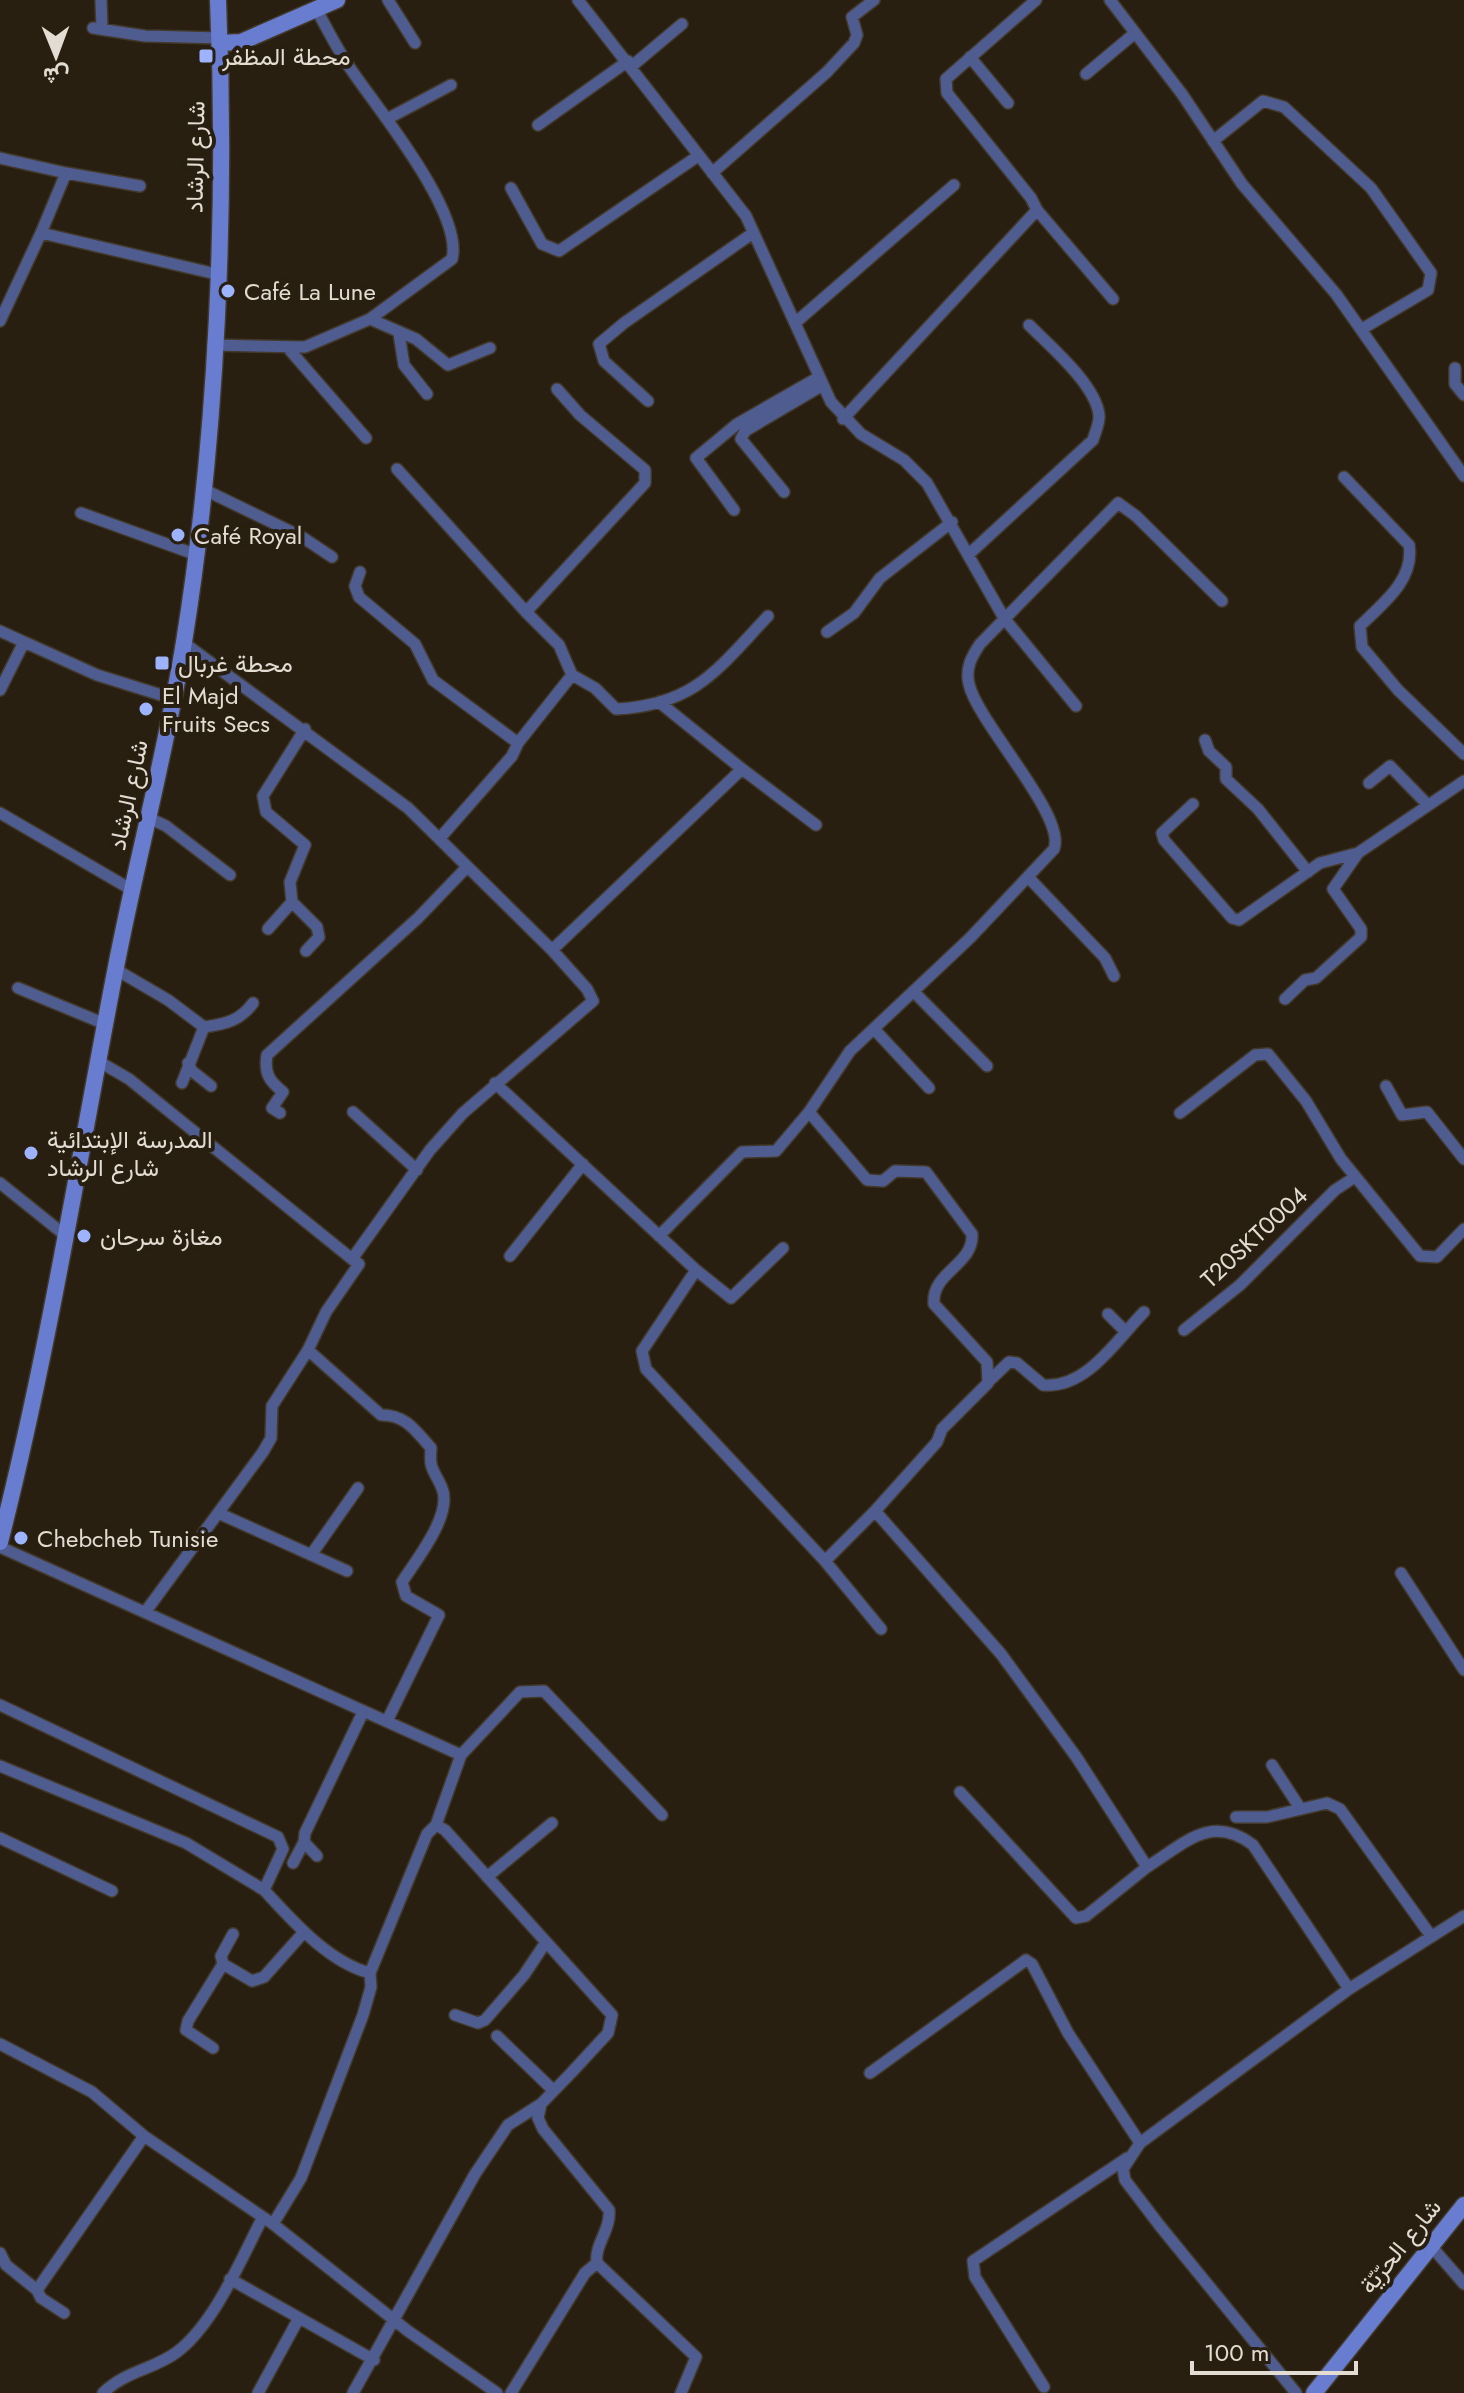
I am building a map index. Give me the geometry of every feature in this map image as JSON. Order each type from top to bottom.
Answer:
[{"type":"street","points":[[101,0],[97,28],[145,36],[241,42],[337,0]]},
{"type":"street","name":"شارع الرشاد","points":[[0,1545],[6,1490],[66,1236],[115,969],[174,699],[197,555],[216,274],[218,0]]},
{"type":"street","points":[[388,0],[415,43]]},
{"type":"street","points":[[578,0],[746,216],[821,381],[843,419],[904,460],[927,483],[1004,618],[1076,706]]},
{"type":"street","points":[[712,173],[827,72],[854,43],[857,35],[852,17],[874,0]]},
{"type":"street","points":[[1036,0],[946,79],[947,93],[1031,198],[1037,210],[1113,299]]},
{"type":"street","points":[[1110,0],[1242,184],[1311,263],[1362,329],[1464,476]]},
{"type":"street","points":[[213,345],[288,348],[319,343],[370,319],[452,259],[456,244],[433,191],[387,119],[348,66],[316,9]]},
{"type":"street","points":[[538,125],[682,24]]},
{"type":"street","points":[[1086,74],[1135,33]]},
{"type":"street","points":[[970,57],[1008,103]]},
{"type":"street","points":[[387,119],[451,85]]},
{"type":"street","points":[[1213,141],[1263,101],[1273,101],[1284,107],[1371,188],[1431,273],[1428,290],[1362,329]]},
{"type":"street","points":[[511,188],[542,244],[559,251],[698,156]]},
{"type":"street","points":[[0,158],[140,186]]},
{"type":"street","points":[[0,321],[66,173]]},
{"type":"street","points":[[795,323],[954,185]]},
{"type":"street","points":[[843,419],[1037,210]]},
{"type":"street","points":[[41,233],[216,274]]},
{"type":"street","points":[[648,401],[604,361],[599,344],[624,323],[753,233]]},
{"type":"street","points":[[370,319],[416,339],[448,365],[490,348]]},
{"type":"street","points":[[968,555],[1093,440],[1097,427],[1099,417],[1092,396],[1029,325]]},
{"type":"street","points":[[399,334],[404,365],[427,394]]},
{"type":"street","points":[[288,348],[366,438]]},
{"type":"street","points":[[1455,368],[1455,384],[1464,395]]},
{"type":"street","points":[[784,492],[741,439],[745,431],[821,381]]},
{"type":"street","points":[[734,510],[696,458],[737,424],[821,381]]},
{"type":"street","points":[[526,612],[645,483],[645,470],[580,415],[557,389]]},
{"type":"street","points":[[397,469],[559,645],[572,675],[595,688],[609,706],[616,709],[677,698],[705,681],[768,616]]},
{"type":"street","points":[[1344,477],[1409,545],[1411,556],[1397,590],[1360,626],[1362,647],[1398,690],[1464,754]]},
{"type":"street","points":[[203,489],[302,537],[332,557]]},
{"type":"street","points":[[659,1236],[742,1152],[776,1151],[809,1112],[850,1051],[915,993],[1054,849],[1056,834],[969,685],[969,661],[1004,618],[1118,503],[1136,516],[1222,601]]},
{"type":"street","points":[[81,513],[197,555]]},
{"type":"street","points":[[827,632],[854,613],[880,578],[952,522]]},
{"type":"street","points":[[360,572],[355,586],[359,597],[415,644],[433,680],[518,743]]},
{"type":"street","points":[[0,631],[97,675],[174,699]]},
{"type":"street","points":[[0,690],[24,642]]},
{"type":"street","points":[[184,643],[305,729],[408,808],[552,950],[587,989],[593,1001],[463,1113],[352,1259]]},
{"type":"street","points":[[440,838],[512,756],[518,743],[572,675]]},
{"type":"street","points":[[659,702],[816,825]]},
{"type":"street","points":[[305,729],[263,796],[266,812],[305,845],[290,882],[292,902],[317,927],[319,937],[306,951]]},
{"type":"street","points":[[1205,740],[1209,751],[1226,767],[1226,779],[1258,809],[1308,872]]},
{"type":"street","points":[[1369,783],[1390,766],[1428,805]]},
{"type":"street","points":[[552,950],[742,769]]},
{"type":"street","points":[[1193,804],[1162,833],[1232,918],[1239,920],[1320,863],[1358,853],[1464,781]]},
{"type":"street","points":[[0,813],[132,890]]},
{"type":"street","points":[[147,817],[166,826],[230,875]]},
{"type":"street","points":[[1285,999],[1305,980],[1316,978],[1361,937],[1361,929],[1333,889],[1358,853]]},
{"type":"street","points":[[280,1113],[272,1108],[283,1092],[269,1081],[267,1055],[418,918],[467,867]]},
{"type":"street","points":[[1029,878],[1105,958],[1114,976]]},
{"type":"street","points":[[268,929],[292,902]]},
{"type":"street","points":[[115,969],[168,1000],[204,1027],[245,1015],[253,1003]]},
{"type":"street","points":[[18,988],[105,1024]]},
{"type":"street","points":[[915,993],[987,1066]]},
{"type":"street","points":[[182,1083],[204,1027]]},
{"type":"street","points":[[874,1029],[929,1088]]},
{"type":"street","points":[[1180,1113],[1255,1055],[1268,1054],[1306,1101],[1355,1177],[1420,1256],[1437,1257],[1464,1229]]},
{"type":"street","points":[[98,1061],[129,1079],[359,1264],[326,1312],[308,1350],[272,1406],[271,1438],[267,1445],[146,1611]]},
{"type":"street","points":[[188,1063],[192,1071],[211,1086]]},
{"type":"street","points":[[495,1083],[696,1270],[731,1298],[783,1248]]},
{"type":"street","points":[[1386,1086],[1402,1115],[1427,1112],[1464,1159]]},
{"type":"street","points":[[353,1112],[417,1170]]},
{"type":"street","points":[[809,1112],[867,1180],[883,1181],[895,1171],[926,1172],[972,1234],[967,1255],[936,1286],[934,1304],[987,1362],[988,1383]]},
{"type":"street","points":[[510,1256],[583,1164]]},
{"type":"street","name":"T20SKT0004","points":[[1184,1330],[1240,1285],[1335,1190],[1355,1177]]},
{"type":"street","points":[[0,1183],[66,1236]]},
{"type":"street","points":[[696,1270],[642,1351],[646,1369],[825,1561],[881,1629]]},
{"type":"street","points":[[825,1561],[937,1442],[942,1429],[1009,1362],[1017,1363],[1043,1385],[1068,1382],[1106,1355],[1144,1312]]},
{"type":"street","points":[[1108,1314],[1125,1331]]},
{"type":"street","points":[[308,1350],[381,1415],[396,1415],[407,1421],[431,1448],[431,1473],[443,1490],[441,1521],[402,1582],[406,1596],[439,1615],[387,1721]]},
{"type":"street","points":[[311,1555],[358,1488]]},
{"type":"street","points":[[875,1511],[1001,1654],[1077,1758],[1147,1867]]},
{"type":"street","points":[[218,1513],[347,1571]]},
{"type":"street","points":[[0,1545],[461,1755]]},
{"type":"street","points":[[1401,1573],[1464,1670]]},
{"type":"street","points":[[103,2393],[120,2377],[178,2351],[199,2329],[268,2220],[301,2178],[363,2015],[371,1987],[370,1973],[427,1834],[436,1825],[461,1755],[520,1692],[544,1691],[662,1815]]},
{"type":"street","points":[[0,1705],[278,1837],[283,1849],[264,1890]]},
{"type":"street","points":[[293,1863],[363,1712]]},
{"type":"street","points":[[1272,1765],[1300,1808]]},
{"type":"street","points":[[0,1766],[186,1843],[264,1890],[304,1932],[355,1969],[370,1973]]},
{"type":"street","points":[[960,1792],[1076,1918],[1086,1916],[1147,1867],[1202,1833],[1221,1829],[1238,1834],[1253,1845],[1349,1989]]},
{"type":"street","points":[[1236,1817],[1267,1817],[1327,1803],[1340,1809],[1431,1936]]},
{"type":"street","points":[[487,1877],[552,1823]]},
{"type":"street","points":[[353,2393],[475,2174],[508,2125],[541,2104],[608,2033],[612,2015],[445,1830],[436,1825]]},
{"type":"street","points":[[0,1838],[112,1891]]},
{"type":"street","points":[[304,1842],[317,1856]]},
{"type":"street","points":[[1044,2387],[975,2277],[973,2261],[1128,2157],[1140,2143],[1349,1989],[1464,1916]]},
{"type":"street","points":[[233,1934],[221,1956],[223,1964],[252,1981],[264,1977],[304,1932]]},
{"type":"street","points":[[455,2015],[478,2023],[485,2020],[524,1975],[546,1942]]},
{"type":"street","points":[[870,2073],[1026,1960],[1032,1964],[1068,2033],[1140,2143]]},
{"type":"street","points":[[213,2048],[186,2030],[188,2021],[223,1964]]},
{"type":"street","points":[[497,2036],[553,2090]]},
{"type":"street","points":[[0,2044],[92,2092],[144,2136],[268,2220],[475,2388],[497,2393]]},
{"type":"street","points":[[541,2104],[538,2118],[543,2129],[609,2210],[610,2220],[596,2255],[597,2263],[696,2357],[681,2393]]},
{"type":"street","points":[[37,2290],[144,2136]]},
{"type":"street","points":[[1128,2157],[1123,2169],[1125,2180],[1296,2393]]},
{"type":"street","name":"شارع الحرّيّة","points":[[1316,2392],[1464,2205]]},
{"type":"street","points":[[1431,2246],[1464,2284]]},
{"type":"street","points":[[0,2253],[6,2265],[37,2290],[41,2298],[64,2313]]},
{"type":"street","points":[[511,2393],[585,2273],[597,2263]]},
{"type":"street","points":[[230,2279],[374,2360]]},
{"type":"street","points":[[258,2393],[299,2318]]},
{"type":"place","name":"محطة المظفر","points":[[206,56]]},
{"type":"place","name":"Café La Lune","points":[[228,291]]},
{"type":"place","name":"Café Royal","points":[[178,535]]},
{"type":"place","name":"محطة غربال","points":[[162,663]]},
{"type":"place","name":"El Majd Fruits Secs","points":[[146,709]]},
{"type":"place","name":"المدرسة الإبتدائية شارع الرشاد","points":[[31,1153]]},
{"type":"place","name":"مغازة سرحان","points":[[84,1236]]},
{"type":"place","name":"Chebcheb Tunisie","points":[[21,1538]]}]
